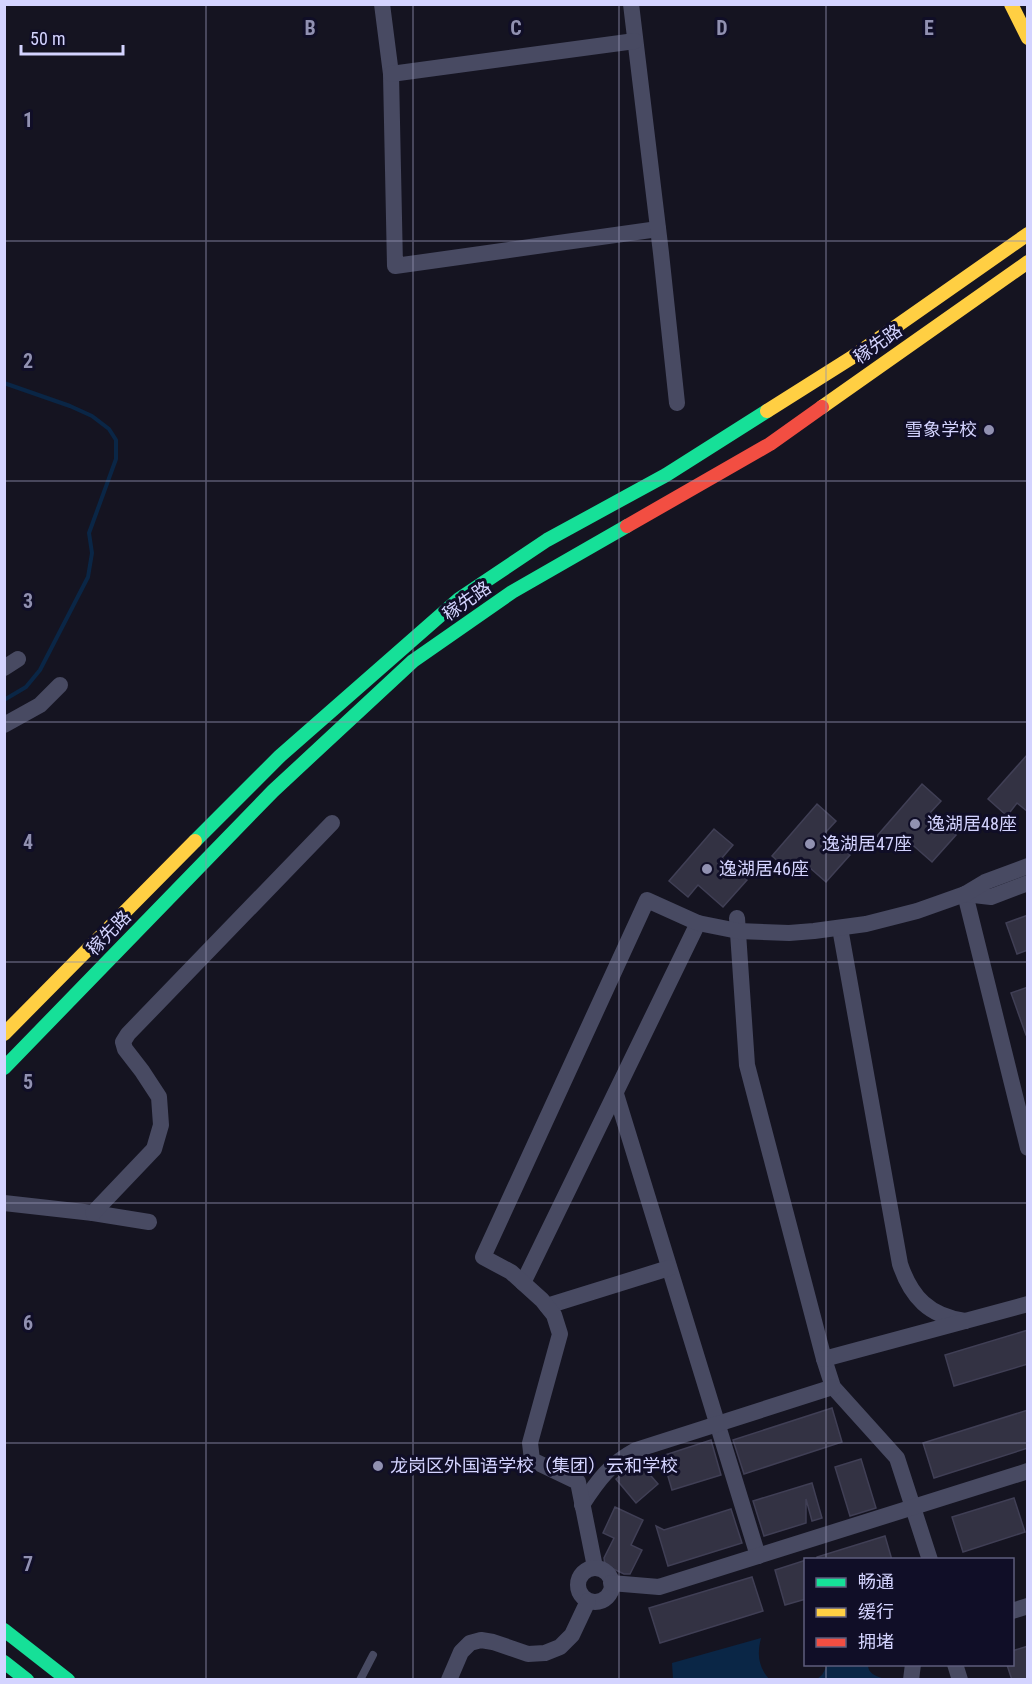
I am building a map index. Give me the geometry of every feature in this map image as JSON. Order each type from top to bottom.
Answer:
[{"type":"main road","points":[[1011,4],[1028,38]]},
{"type":"main road","name":"稼先路","points":[[4,1034],[280,756],[459,599],[547,540],[666,475],[841,364],[1028,234]]},
{"type":"main road","name":"稼先路","points":[[4,1068],[273,791],[413,661],[512,592],[770,444],[1028,262]]},
{"type":"main road","points":[[4,1630],[68,1680]]},
{"type":"main road","points":[[4,1662],[27,1680]]},
{"type":"street","points":[[382,4],[391,74],[395,266],[658,229]]},
{"type":"street","points":[[631,4],[677,403]]},
{"type":"street","points":[[391,74],[635,41]]},
{"type":"street","points":[[4,725],[40,705],[60,685]]},
{"type":"street","points":[[93,1213],[154,1149],[161,1125],[159,1097],[124,1049],[123,1042],[128,1034],[332,823]]},
{"type":"street","points":[[595,1568],[578,1482],[532,1460],[530,1443],[560,1334],[554,1315],[542,1300],[511,1272],[483,1257],[646,900],[698,922],[738,925],[789,933],[840,928],[891,918],[965,894],[986,882],[1028,866]]},
{"type":"street","points":[[965,894],[991,897],[1028,883]]},
{"type":"street","points":[[965,894],[1028,1148]]},
{"type":"street","points":[[523,1283],[698,922]]},
{"type":"street","points":[[738,925],[747,1065],[824,1359],[833,1387],[897,1458],[929,1558]]},
{"type":"street","points":[[840,928],[900,1264],[905,1279],[923,1304],[950,1319],[965,1321]]},
{"type":"street","points":[[616,1094],[758,1556]]},
{"type":"street","points":[[4,1203],[149,1222]]},
{"type":"street","points":[[547,1306],[669,1268]]},
{"type":"street","points":[[824,1359],[1028,1304]]},
{"type":"street","points":[[582,1505],[604,1473],[625,1456],[649,1445],[833,1387]]},
{"type":"street","points":[[612,1583],[659,1587],[1028,1471]]},
{"type":"street","points":[[595,1568],[606,1572],[612,1583],[609,1594],[600,1601],[588,1600],[580,1593],[578,1582],[584,1572],[595,1568]]},
{"type":"street","points":[[449,1680],[461,1652],[470,1643],[481,1640],[493,1642],[528,1654],[545,1653],[560,1647],[572,1635],[588,1600]]},
{"type":"lane","points":[[360,1680],[373,1654]]},
{"type":"water","points":[[761,1638],[759,1660],[769,1679],[673,1679],[672,1663]]},
{"type":"water","points":[[827,1666],[868,1666],[874,1675],[882,1679],[817,1679]]},
{"type":"building","points":[[1028,754],[1028,812],[1017,803],[1007,816],[988,799]]},
{"type":"building","name":"逸湖居48座","points":[[922,784],[941,801],[930,813],[956,835],[932,862],[907,840],[896,853],[877,836]]},
{"type":"building","name":"逸湖居47座","points":[[817,804],[836,821],[825,833],[850,855],[826,882],[801,860],[791,873],[772,856]]},
{"type":"building","name":"逸湖居46座","points":[[714,829],[733,845],[722,858],[747,880],[723,907],[698,885],[688,897],[669,881]]},
{"type":"building","points":[[1028,915],[1028,950],[1017,954],[1006,923]]},
{"type":"building","points":[[1028,987],[1028,1035],[1026,1035],[1011,993]]},
{"type":"building","points":[[1028,1330],[1028,1364],[954,1386],[945,1355]]},
{"type":"building","points":[[832,1408],[842,1442],[744,1474],[733,1440]]},
{"type":"building","points":[[1028,1410],[1028,1448],[934,1478],[923,1443]]},
{"type":"building","points":[[711,1440],[721,1475],[672,1490],[662,1456]]},
{"type":"building","points":[[861,1459],[876,1508],[850,1516],[835,1467]]},
{"type":"building","points":[[638,1461],[658,1484],[636,1503],[616,1479]]},
{"type":"building","points":[[812,1483],[822,1518],[812,1521],[806,1499],[806,1523],[764,1536],[753,1501]]},
{"type":"building","points":[[1014,1498],[1025,1532],[963,1552],[952,1517]]},
{"type":"building","points":[[615,1507],[643,1520],[631,1545],[642,1550],[630,1574],[624,1574],[605,1565],[604,1558],[614,1538],[603,1533]]},
{"type":"building","points":[[731,1509],[742,1543],[668,1566],[656,1526],[664,1530]]},
{"type":"building","points":[[885,1536],[891,1558],[817,1558]]},
{"type":"building","points":[[804,1561],[804,1600],[785,1605],[775,1570]]},
{"type":"building","points":[[752,1577],[763,1611],[660,1643],[649,1608]]},
{"type":"building","points":[[1028,1646],[1028,1680],[1012,1680],[1007,1666],[1014,1666],[1014,1650]]},
{"type":"waterway","points":[[4,383],[92,416],[109,429],[116,440],[116,459],[89,533],[92,553],[88,577],[40,670],[26,687],[4,700]]},
{"type":"traffic: fast","points":[[195,841],[280,756],[459,599],[547,540],[666,475],[767,411]]},
{"type":"traffic: fast","points":[[4,1068],[273,791],[413,661],[512,592],[627,526]]},
{"type":"traffic: fast","points":[[4,1630],[68,1680]]},
{"type":"traffic: fast","points":[[4,1662],[27,1680]]},
{"type":"traffic: slow","points":[[1011,4],[1028,38]]},
{"type":"traffic: slow","points":[[767,411],[851,358],[1028,234]]},
{"type":"traffic: slow","points":[[822,407],[1028,262]]},
{"type":"traffic: slow","points":[[4,1034],[195,841]]},
{"type":"traffic: jam","points":[[627,526],[770,444],[822,407]]},
{"type":"place","name":"雪象学校","points":[[989,430]]},
{"type":"place","name":"逸湖居48座","points":[[915,824]]},
{"type":"place","name":"逸湖居47座","points":[[810,844]]},
{"type":"place","name":"逸湖居46座","points":[[707,869]]},
{"type":"place","name":"龙岗区外国语学校（集团）云和学校","points":[[378,1466]]}]
